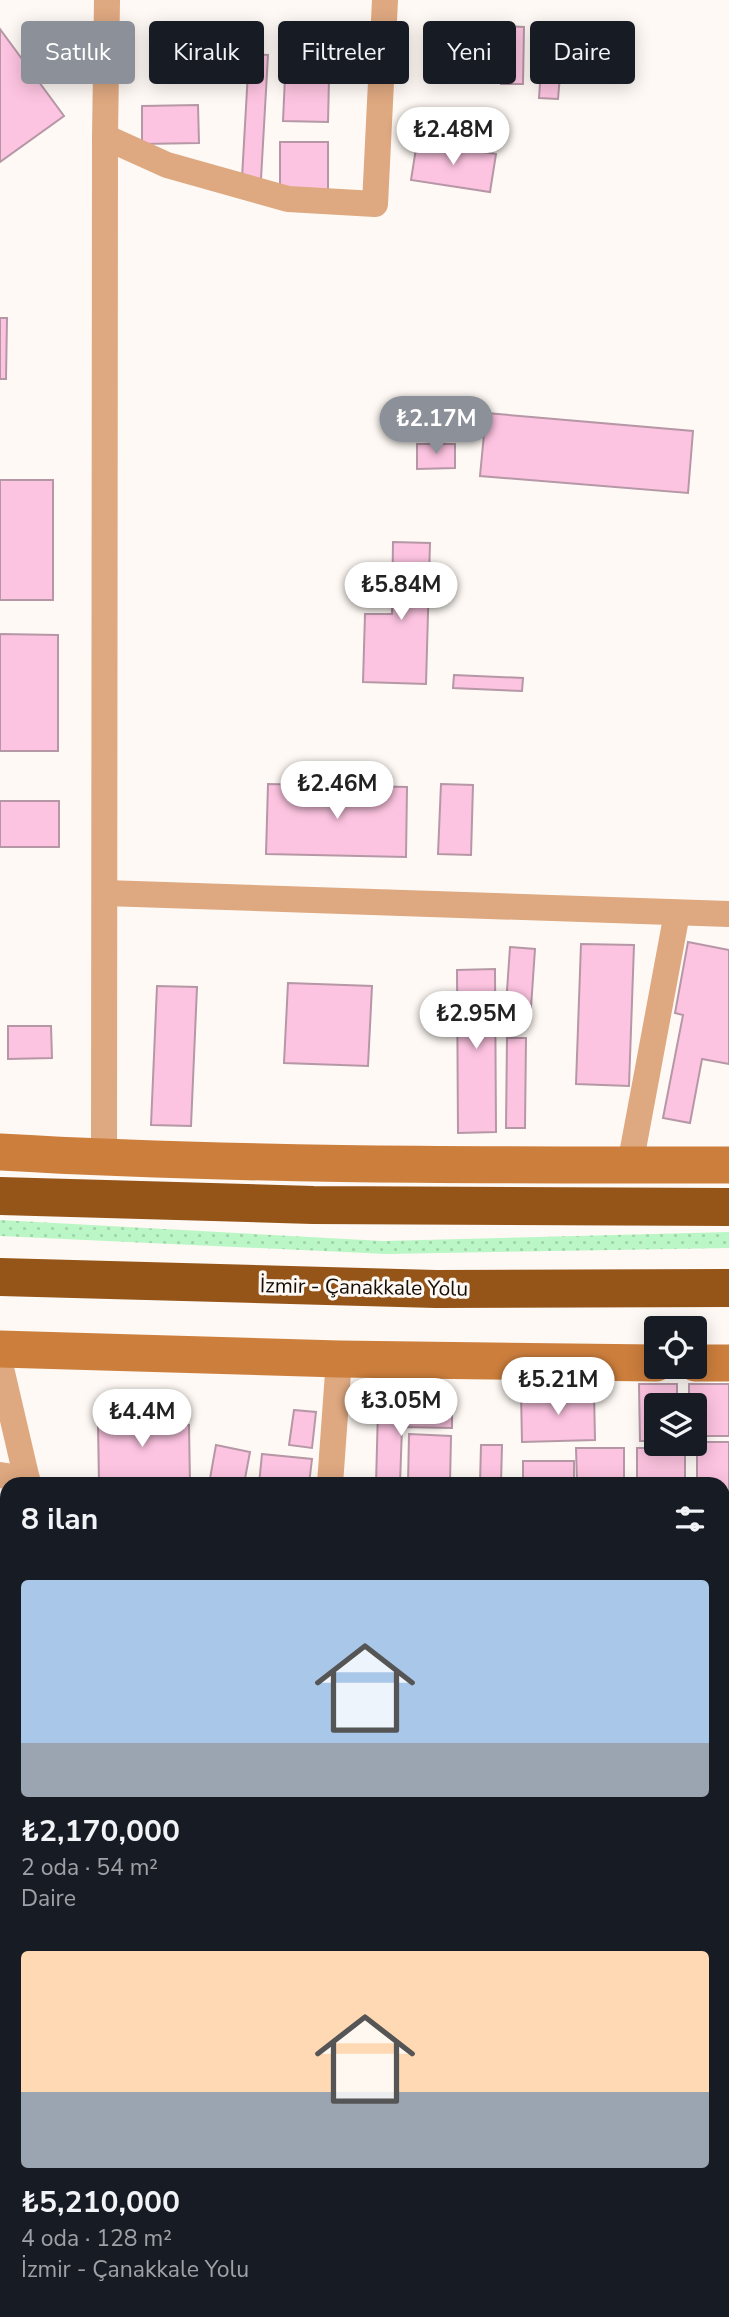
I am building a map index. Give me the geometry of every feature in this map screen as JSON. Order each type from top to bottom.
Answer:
[{"type":"highway","points":[[0,1196],[313,1205],[729,1207]]},
{"type":"highway","name":"İzmir - Çanakkale Yolu","points":[[0,1277],[436,1289],[729,1288]]},
{"type":"main road","points":[[0,1152],[427,1165],[729,1165]]},
{"type":"main road","points":[[0,1349],[339,1359],[644,1363]]},
{"type":"main road","points":[[707,1363],[729,1363]]},
{"type":"street","points":[[104,1157],[107,0]]},
{"type":"street","points":[[105,137],[167,165],[288,199],[374,204],[385,0]]},
{"type":"street","points":[[105,893],[729,914]]},
{"type":"street","points":[[630,1165],[677,913]]},
{"type":"street","points":[[331,1477],[339,1359]]},
{"type":"street","points":[[0,1364],[26,1477]]},
{"type":"green space","points":[[0,1220],[383,1241],[729,1232],[729,1248],[386,1254],[0,1236]]},
{"type":"building","points":[[516,27],[524,27],[523,84],[516,84]]},
{"type":"building","points":[[0,29],[21,58],[21,84],[40,84],[64,116],[0,162]]},
{"type":"building","points":[[264,55],[268,55],[261,179],[242,178],[247,84],[264,84]]},
{"type":"building","points":[[285,84],[329,84],[328,122],[283,121]]},
{"type":"building","points":[[540,84],[559,84],[558,99],[539,98]]},
{"type":"building","points":[[198,105],[199,143],[142,144],[142,106]]},
{"type":"building","points":[[280,142],[328,142],[328,193],[280,193]]},
{"type":"building","points":[[417,142],[496,154],[490,192],[411,180]]},
{"type":"building","points":[[0,318],[7,318],[6,379],[0,379]]},
{"type":"building","points":[[486,413],[693,431],[688,493],[480,476]]},
{"type":"building","points":[[417,444],[455,444],[455,468],[417,469]]},
{"type":"building","points":[[0,480],[53,480],[53,600],[0,600]]},
{"type":"building","points":[[393,542],[430,543],[426,684],[363,682],[365,614],[392,614]]},
{"type":"building","points":[[0,634],[58,635],[58,751],[0,751]]},
{"type":"building","points":[[454,675],[523,678],[522,691],[453,688]]},
{"type":"building","points":[[268,784],[407,787],[406,857],[266,854]]},
{"type":"building","points":[[441,784],[473,785],[471,855],[438,854]]},
{"type":"building","points":[[0,801],[59,801],[59,847],[0,847]]},
{"type":"building","points":[[688,942],[729,950],[729,1064],[702,1059],[690,1123],[663,1118],[683,1015],[675,1013]]},
{"type":"building","points":[[581,944],[634,945],[629,1086],[576,1084]]},
{"type":"building","points":[[510,947],[535,949],[530,1022],[505,1020]]},
{"type":"building","points":[[495,969],[496,1132],[458,1133],[457,970]]},
{"type":"building","points":[[288,983],[372,986],[368,1066],[284,1063]]},
{"type":"building","points":[[157,986],[197,987],[191,1126],[151,1125]]},
{"type":"building","points":[[8,1026],[51,1026],[52,1058],[8,1059]]},
{"type":"building","points":[[507,1038],[526,1038],[525,1128],[506,1128]]},
{"type":"building","points":[[639,1384],[677,1384],[677,1393],[644,1393],[644,1441],[640,1441]]},
{"type":"building","points":[[689,1384],[729,1384],[729,1436],[707,1436],[707,1393],[689,1393]]},
{"type":"building","points":[[594,1392],[595,1440],[522,1442],[521,1393]]},
{"type":"building","points":[[128,1405],[143,1406],[155,1414],[159,1425],[189,1425],[190,1477],[99,1477],[98,1423],[107,1415]]},
{"type":"building","points":[[378,1409],[452,1411],[452,1428],[402,1427],[400,1477],[376,1477]]},
{"type":"building","points":[[294,1410],[316,1412],[312,1448],[289,1445]]},
{"type":"building","points":[[409,1434],[451,1436],[450,1477],[408,1477]]},
{"type":"building","points":[[707,1442],[729,1442],[729,1477],[697,1477],[697,1456],[707,1456]]},
{"type":"building","points":[[216,1445],[250,1452],[245,1477],[210,1477]]},
{"type":"building","points":[[481,1445],[502,1445],[501,1477],[480,1477]]},
{"type":"building","points":[[576,1448],[624,1448],[624,1477],[577,1477]]},
{"type":"building","points":[[637,1448],[644,1448],[644,1456],[685,1456],[685,1477],[637,1477]]},
{"type":"building","points":[[262,1454],[312,1459],[310,1477],[260,1477]]},
{"type":"building","points":[[523,1461],[574,1461],[574,1477],[523,1477]]}]
